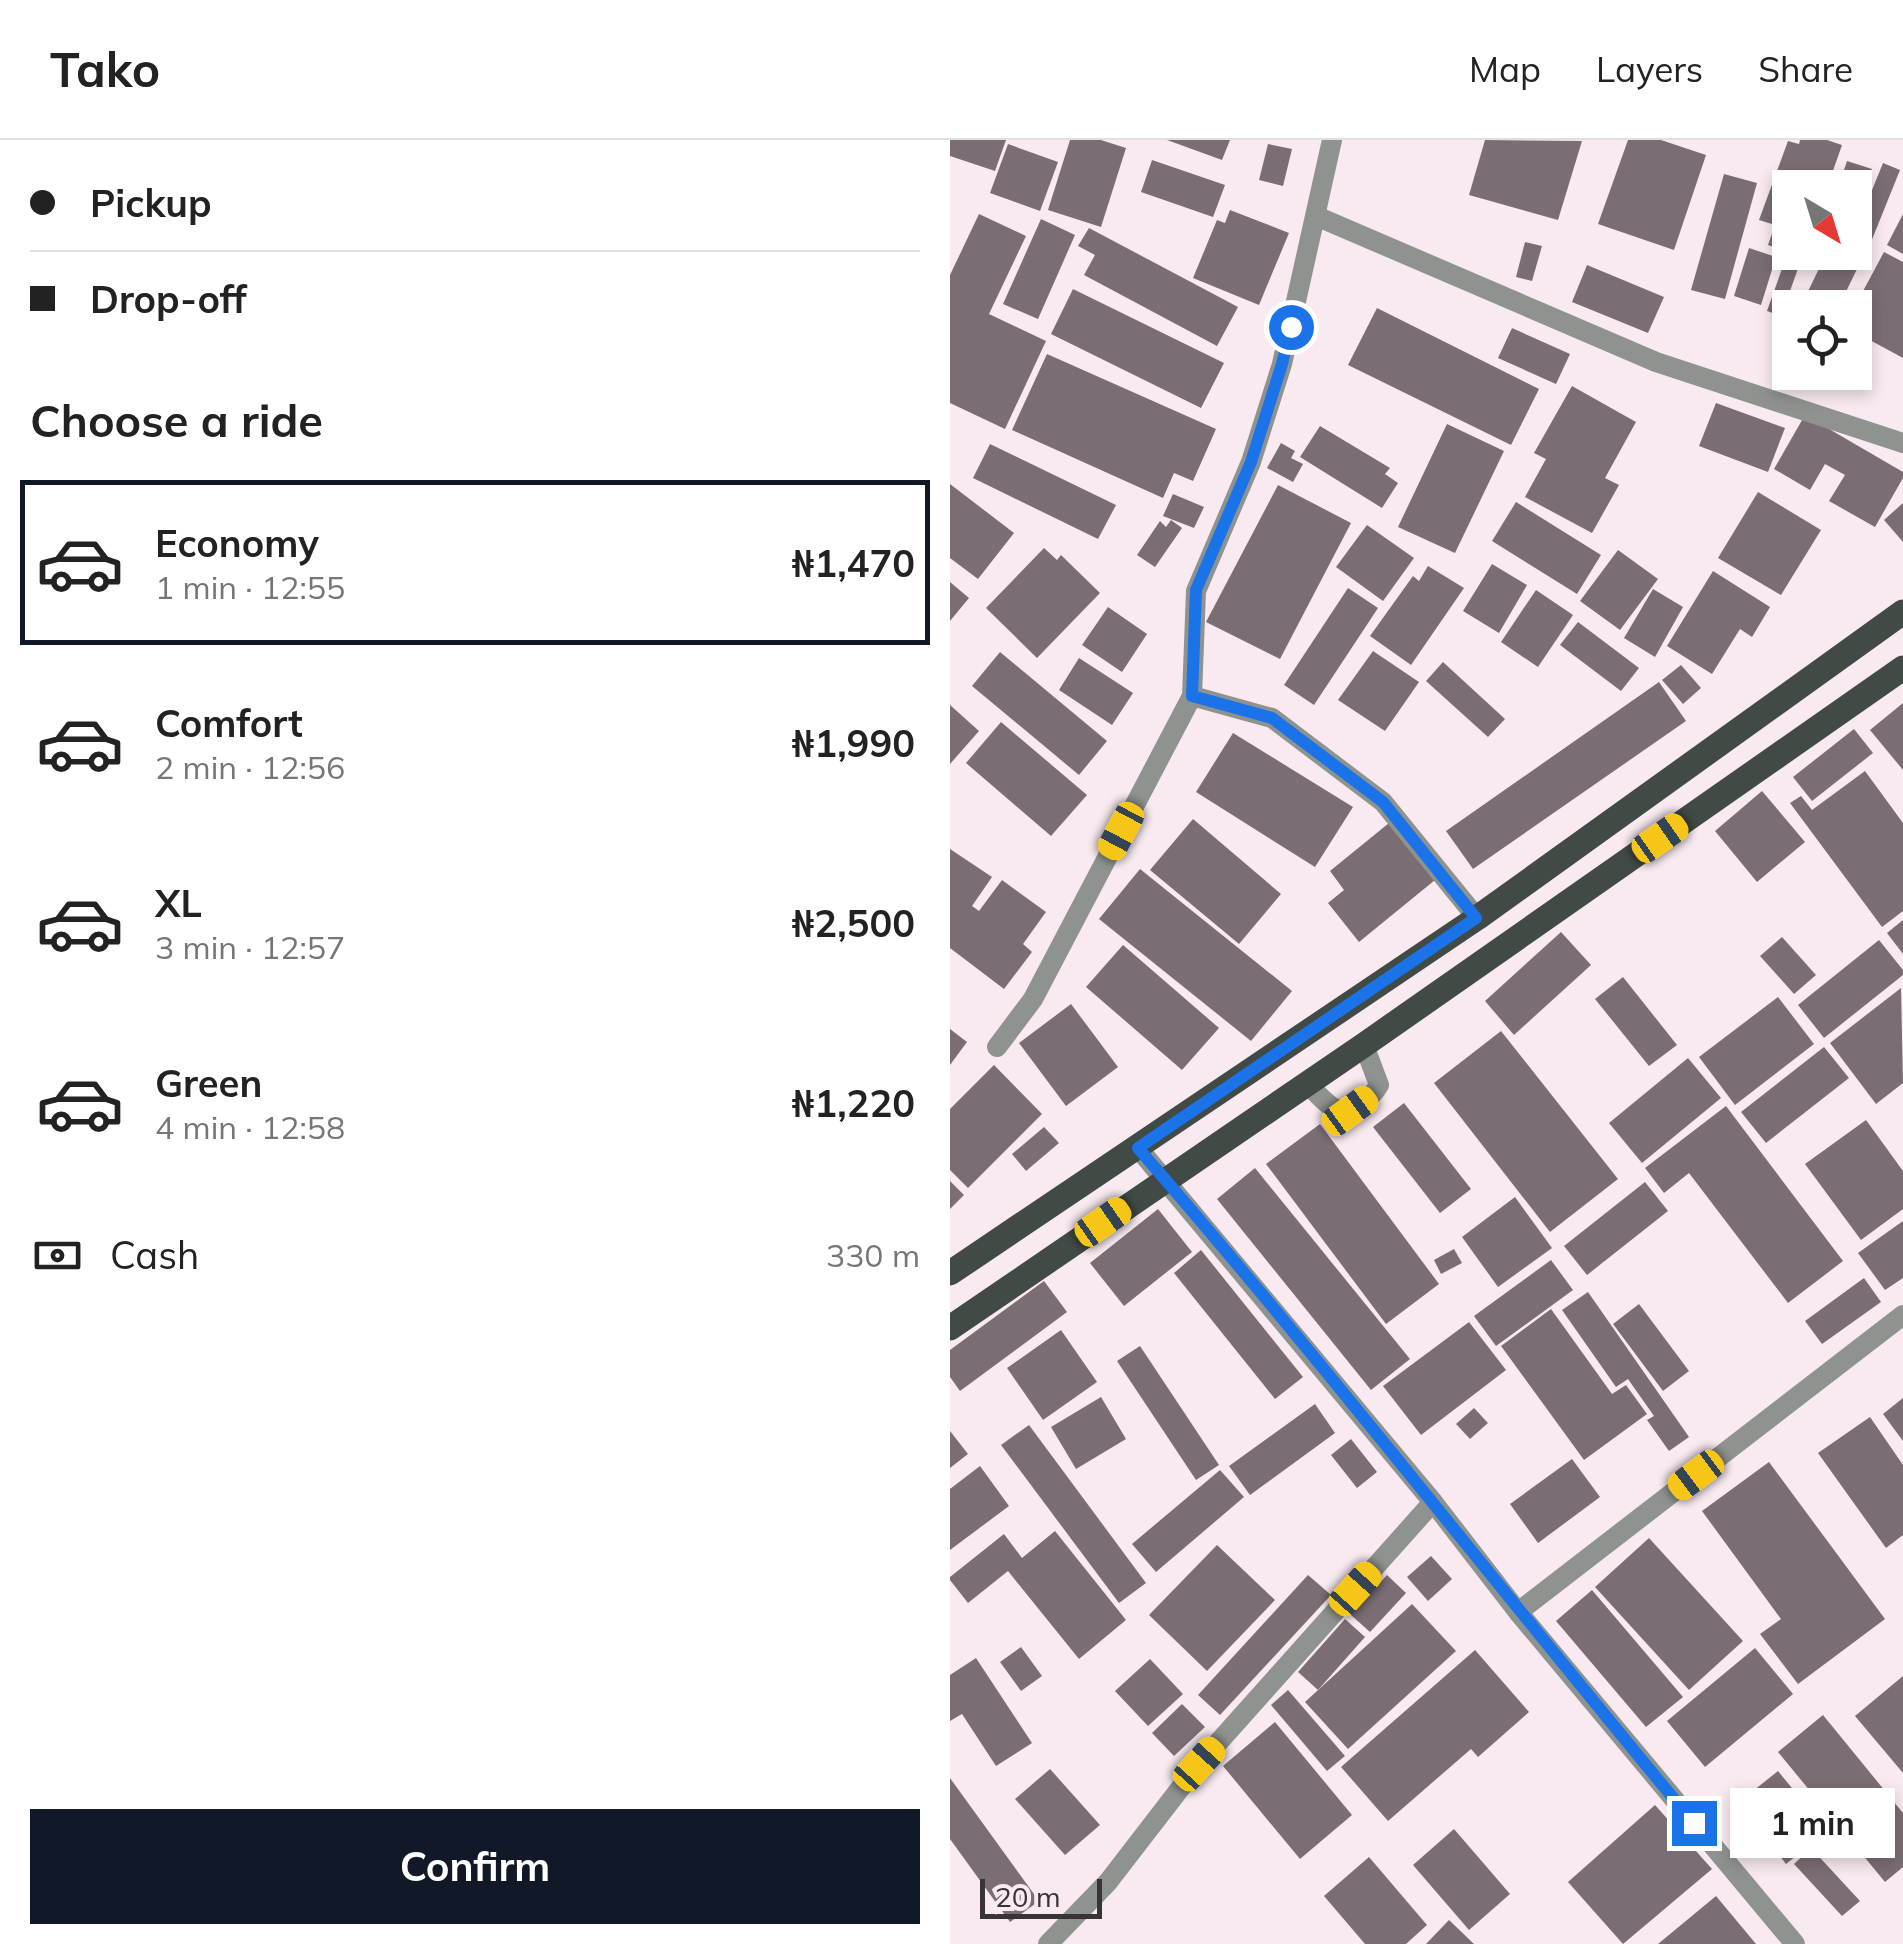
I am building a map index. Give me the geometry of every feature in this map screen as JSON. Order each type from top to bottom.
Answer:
[{"type":"main road","points":[[950,1272],[1476,918],[1903,612]]},
{"type":"main road","points":[[950,1328],[1364,1046],[1903,668]]},
{"type":"street","points":[[996,1047],[1033,1000],[1192,696],[1196,590],[1251,462],[1282,364],[1332,140]]},
{"type":"street","points":[[1316,216],[1656,362],[1903,443]]},
{"type":"street","points":[[1192,696],[1272,718],[1383,802],[1476,918]]},
{"type":"street","points":[[1307,1084],[1336,1110],[1350,1111],[1379,1086],[1364,1046]]},
{"type":"street","points":[[1138,1148],[1795,1944]]},
{"type":"street","points":[[1518,1612],[1903,1315]]},
{"type":"street","points":[[1048,1944],[1108,1882],[1199,1764],[1433,1502]]},
{"type":"building","points":[[950,140],[1006,140],[995,171],[950,156]]},
{"type":"building","points":[[1070,140],[1101,140],[1126,148],[1101,227],[1048,210]]},
{"type":"building","points":[[1167,140],[1230,140],[1222,160]]},
{"type":"building","points":[[1485,140],[1582,141],[1558,220],[1469,195]]},
{"type":"building","points":[[1628,140],[1661,140],[1706,155],[1674,250],[1598,224]]},
{"type":"building","points":[[1800,140],[1827,140],[1842,145],[1833,170],[1777,170],[1788,141],[1799,144]]},
{"type":"building","points":[[1008,144],[1058,162],[1040,211],[990,193]]},
{"type":"building","points":[[1268,144],[1292,149],[1283,186],[1259,180]]},
{"type":"building","points":[[1152,160],[1225,185],[1213,217],[1141,192]]},
{"type":"building","points":[[1847,161],[1872,169],[1872,170],[1844,170]]},
{"type":"building","points":[[1883,163],[1900,170],[1872,240],[1872,190]]},
{"type":"building","points":[[1724,174],[1757,183],[1725,299],[1691,290]]},
{"type":"building","points":[[1772,185],[1772,224],[1759,220]]},
{"type":"building","points":[[1230,210],[1289,233],[1259,305],[1193,278],[1217,220],[1225,223]]},
{"type":"building","points":[[979,214],[1026,236],[989,314],[1046,341],[1005,429],[950,403],[950,275]]},
{"type":"building","points":[[1903,214],[1903,254],[1887,245]]},
{"type":"building","points":[[1041,219],[1075,235],[1038,319],[1003,304]]},
{"type":"building","points":[[1089,228],[1238,307],[1217,346],[1084,275],[1095,255],[1078,246]]},
{"type":"building","points":[[1525,242],[1542,246],[1532,281],[1516,277]]},
{"type":"building","points":[[1749,248],[1772,256],[1772,270],[1761,305],[1734,296]]},
{"type":"building","points":[[1884,252],[1903,262],[1903,358],[1872,341],[1872,290],[1864,290]]},
{"type":"building","points":[[1587,265],[1664,297],[1648,333],[1572,302]]},
{"type":"building","points":[[1782,270],[1798,270],[1790,290],[1774,290]]},
{"type":"building","points":[[1818,270],[1857,270],[1847,290],[1809,290]]},
{"type":"building","points":[[1073,289],[1224,363],[1201,408],[1051,334]]},
{"type":"building","points":[[1377,308],[1539,389],[1511,445],[1348,365]]},
{"type":"building","points":[[1512,328],[1570,354],[1556,384],[1498,358]]},
{"type":"building","points":[[1047,354],[1216,429],[1193,481],[1174,473],[1163,498],[1012,430]]},
{"type":"building","points":[[1572,386],[1636,422],[1605,478],[1619,485],[1592,533],[1525,497],[1546,459],[1534,453]]},
{"type":"building","points":[[1716,403],[1785,428],[1768,472],[1699,446]]},
{"type":"building","points":[[1805,415],[1903,472],[1875,527],[1829,501],[1845,475],[1825,464],[1810,490],[1774,469]]},
{"type":"building","points":[[1447,424],[1504,451],[1455,553],[1398,527]]},
{"type":"building","points":[[1320,426],[1390,468],[1385,474],[1398,483],[1382,508],[1300,457]]},
{"type":"building","points":[[1281,443],[1295,451],[1291,458],[1303,464],[1293,482],[1267,468]]},
{"type":"building","points":[[990,444],[1116,505],[1098,539],[973,478]]},
{"type":"building","points":[[950,484],[1014,533],[978,579],[950,558]]},
{"type":"building","points":[[1278,485],[1351,523],[1280,659],[1206,622]]},
{"type":"building","points":[[1758,492],[1821,530],[1781,595],[1718,558]]},
{"type":"building","points":[[1173,494],[1204,507],[1194,528],[1163,516]]},
{"type":"building","points":[[1516,502],[1601,555],[1577,594],[1492,541]]},
{"type":"building","points":[[1903,503],[1903,542],[1884,520]]},
{"type":"building","points":[[1171,520],[1182,528],[1155,567],[1137,555],[1160,521],[1166,527]]},
{"type":"building","points":[[1367,525],[1414,558],[1383,601],[1336,567]]},
{"type":"building","points":[[1044,548],[1057,560],[1061,555],[1100,593],[1037,658],[986,608]]},
{"type":"building","points":[[1618,550],[1658,579],[1620,630],[1580,601]]},
{"type":"building","points":[[1492,564],[1527,585],[1499,633],[1463,611]]},
{"type":"building","points":[[1428,566],[1464,588],[1411,665],[1370,636],[1413,576],[1419,581]]},
{"type":"building","points":[[1713,571],[1770,607],[1752,637],[1740,629],[1712,674],[1667,646]]},
{"type":"building","points":[[950,582],[969,598],[950,621]]},
{"type":"building","points":[[1348,588],[1378,608],[1314,705],[1284,685]]},
{"type":"building","points":[[1653,589],[1683,607],[1655,657],[1624,638]]},
{"type":"building","points":[[1536,590],[1573,615],[1538,667],[1501,642]]},
{"type":"building","points":[[1108,607],[1147,634],[1122,672],[1082,645]]},
{"type":"building","points":[[1578,622],[1639,668],[1621,691],[1560,645]]},
{"type":"building","points":[[1373,651],[1419,682],[1385,731],[1338,700]]},
{"type":"building","points":[[1000,652],[1107,741],[1079,775],[972,686]]},
{"type":"building","points":[[1079,658],[1133,693],[1112,725],[1059,690]]},
{"type":"building","points":[[1443,662],[1505,719],[1488,737],[1426,681]]},
{"type":"building","points":[[1681,665],[1701,688],[1683,704],[1662,680]]},
{"type":"building","points":[[1659,682],[1686,721],[1473,869],[1446,831]]},
{"type":"building","points":[[1903,703],[1903,770],[1870,730]]},
{"type":"building","points":[[950,705],[979,731],[950,764]]},
{"type":"building","points":[[1001,722],[1087,795],[1051,836],[966,763]]},
{"type":"building","points":[[1854,729],[1873,753],[1812,801],[1793,777]]},
{"type":"building","points":[[1233,733],[1353,807],[1315,867],[1196,792]]},
{"type":"building","points":[[1865,771],[1903,823],[1903,911],[1882,927],[1790,803],[1801,796],[1812,810]]},
{"type":"building","points":[[1762,791],[1805,842],[1757,882],[1715,831]]},
{"type":"building","points":[[1193,819],[1281,894],[1239,944],[1150,870]]},
{"type":"building","points":[[1389,823],[1435,880],[1359,942],[1328,903],[1344,890],[1330,871]]},
{"type":"building","points":[[950,849],[992,877],[972,906],[979,911],[1002,880],[1046,912],[1023,944],[1032,952],[1004,989],[950,948]]},
{"type":"building","points":[[1140,869],[1292,991],[1251,1041],[1099,919]]},
{"type":"building","points":[[1903,920],[1903,954],[1887,933]]},
{"type":"building","points":[[1561,932],[1591,965],[1514,1035],[1485,1001]]},
{"type":"building","points":[[1782,937],[1816,975],[1794,994],[1760,956]]},
{"type":"building","points":[[1879,940],[1903,975],[1824,1038],[1798,1005]]},
{"type":"building","points":[[1123,945],[1219,1028],[1182,1070],[1086,987]]},
{"type":"building","points":[[1623,977],[1677,1045],[1649,1066],[1595,999]]},
{"type":"building","points":[[1901,988],[1903,1083],[1876,1104],[1830,1043]]},
{"type":"building","points":[[1778,997],[1814,1044],[1735,1105],[1699,1057]]},
{"type":"building","points":[[1071,1004],[1118,1067],[1066,1106],[1019,1043]]},
{"type":"building","points":[[950,1029],[967,1042],[950,1065]]},
{"type":"building","points":[[1501,1031],[1618,1179],[1550,1232],[1434,1083]]},
{"type":"building","points":[[1824,1047],[1849,1078],[1766,1143],[1741,1112]]},
{"type":"building","points":[[1688,1058],[1721,1098],[1642,1163],[1609,1123]]},
{"type":"building","points":[[994,1065],[1042,1114],[968,1188],[950,1170],[950,1109]]},
{"type":"building","points":[[1404,1103],[1471,1189],[1440,1213],[1373,1127]]},
{"type":"building","points":[[1726,1106],[1843,1261],[1788,1303],[1689,1173],[1664,1193],[1645,1168]]},
{"type":"building","points":[[1866,1120],[1903,1171],[1903,1209],[1861,1240],[1805,1164]]},
{"type":"building","points":[[1320,1124],[1439,1284],[1386,1324],[1266,1164]]},
{"type":"building","points":[[1044,1127],[1059,1143],[1026,1171],[1012,1154]]},
{"type":"building","points":[[1255,1168],[1410,1359],[1371,1390],[1217,1199]]},
{"type":"building","points":[[950,1181],[964,1195],[950,1209]]},
{"type":"building","points":[[1645,1182],[1668,1211],[1587,1275],[1564,1246]]},
{"type":"building","points":[[1515,1197],[1552,1248],[1498,1287],[1462,1237]]},
{"type":"building","points":[[1158,1209],[1192,1252],[1124,1306],[1090,1263]]},
{"type":"building","points":[[1903,1221],[1903,1278],[1885,1290],[1858,1253]]},
{"type":"building","points":[[1454,1249],[1462,1263],[1441,1274],[1434,1260]]},
{"type":"building","points":[[1201,1250],[1303,1377],[1275,1399],[1174,1273]]},
{"type":"building","points":[[1551,1260],[1573,1290],[1496,1346],[1474,1316]]},
{"type":"building","points":[[1864,1278],[1881,1302],[1822,1344],[1805,1321]]},
{"type":"building","points":[[1044,1281],[1067,1312],[960,1391],[950,1377],[950,1350]]},
{"type":"building","points":[[1588,1292],[1689,1437],[1669,1451],[1647,1420],[1654,1416],[1628,1379],[1616,1387],[1562,1310]]},
{"type":"building","points":[[1639,1304],[1689,1371],[1663,1391],[1613,1324]]},
{"type":"building","points":[[1551,1309],[1612,1394],[1626,1385],[1647,1414],[1584,1460],[1501,1346]]},
{"type":"building","points":[[1469,1322],[1506,1370],[1421,1435],[1383,1386]]},
{"type":"building","points":[[1061,1330],[1097,1382],[1043,1420],[1007,1368]]},
{"type":"building","points":[[1140,1346],[1219,1465],[1196,1480],[1117,1361]]},
{"type":"building","points":[[1101,1397],[1126,1439],[1076,1469],[1051,1427]]},
{"type":"building","points":[[1903,1398],[1903,1441],[1883,1414]]},
{"type":"building","points":[[1315,1404],[1335,1433],[1250,1495],[1229,1466]]},
{"type":"building","points":[[1474,1408],[1488,1423],[1470,1439],[1456,1424]]},
{"type":"building","points":[[1870,1417],[1903,1465],[1903,1535],[1886,1548],[1818,1453]]},
{"type":"building","points":[[1029,1425],[1146,1583],[1119,1603],[1001,1445]]},
{"type":"building","points":[[950,1431],[968,1454],[950,1468]]},
{"type":"building","points":[[1351,1439],[1377,1472],[1357,1488],[1331,1455]]},
{"type":"building","points":[[1572,1459],[1600,1497],[1538,1543],[1510,1504]]},
{"type":"building","points":[[1769,1462],[1885,1619],[1798,1684],[1760,1634],[1781,1619],[1702,1511]]},
{"type":"building","points":[[980,1466],[1009,1506],[950,1550],[950,1489]]},
{"type":"building","points":[[1220,1470],[1244,1497],[1156,1572],[1132,1544]]},
{"type":"building","points":[[1055,1531],[1126,1620],[1079,1659],[1008,1571],[968,1603],[950,1580],[1004,1534],[1022,1558]]},
{"type":"building","points":[[1649,1538],[1743,1641],[1689,1690],[1595,1587]]},
{"type":"building","points":[[1217,1545],[1275,1600],[1207,1671],[1149,1615]]},
{"type":"building","points":[[1431,1556],[1452,1579],[1428,1601],[1407,1577]]},
{"type":"building","points":[[1308,1575],[1331,1595],[1220,1715],[1198,1695]]},
{"type":"building","points":[[1387,1575],[1406,1593],[1370,1632],[1351,1615]]},
{"type":"building","points":[[1592,1590],[1683,1697],[1646,1727],[1556,1621]]},
{"type":"building","points":[[1412,1604],[1456,1651],[1348,1749],[1305,1702]]},
{"type":"building","points":[[1345,1619],[1365,1637],[1318,1690],[1298,1672]]},
{"type":"building","points":[[1021,1647],[1042,1676],[1021,1691],[1000,1662]]},
{"type":"building","points":[[1755,1648],[1793,1694],[1705,1767],[1667,1721]]},
{"type":"building","points":[[1475,1650],[1529,1712],[1478,1757],[1471,1749],[1388,1821],[1341,1767]]},
{"type":"building","points":[[976,1658],[1032,1743],[996,1766],[962,1714],[950,1721],[950,1675]]},
{"type":"building","points":[[1150,1659],[1183,1694],[1148,1726],[1115,1691]]},
{"type":"building","points":[[1903,1676],[1903,1773],[1855,1716]]},
{"type":"building","points":[[1288,1690],[1345,1756],[1327,1771],[1271,1705]]},
{"type":"building","points":[[1182,1704],[1205,1727],[1174,1756],[1152,1733]]},
{"type":"building","points":[[1823,1715],[1903,1813],[1903,1867],[1885,1882],[1778,1752]]},
{"type":"building","points":[[1275,1722],[1352,1815],[1300,1859],[1223,1766]]},
{"type":"building","points":[[1050,1769],[1100,1825],[1065,1855],[1015,1799]]},
{"type":"building","points":[[1778,1771],[1827,1831],[1786,1864],[1738,1803]]},
{"type":"building","points":[[950,1778],[1039,1901],[1010,1922],[950,1839]]},
{"type":"building","points":[[1655,1805],[1712,1869],[1623,1944],[1568,1882]]},
{"type":"building","points":[[1454,1829],[1510,1894],[1469,1930],[1413,1865]]},
{"type":"building","points":[[1811,1848],[1860,1901],[1842,1916],[1794,1864]]},
{"type":"building","points":[[1369,1857],[1427,1925],[1406,1944],[1365,1944],[1324,1896]]},
{"type":"building","points":[[1716,1896],[1756,1944],[1658,1944]]},
{"type":"building","points":[[1449,1920],[1474,1944],[1426,1944]]},
{"type":"route","points":[[1291,327],[1251,462],[1196,590],[1192,696],[1272,718],[1383,802],[1476,918],[1138,1148],[1694,1823]]}]
